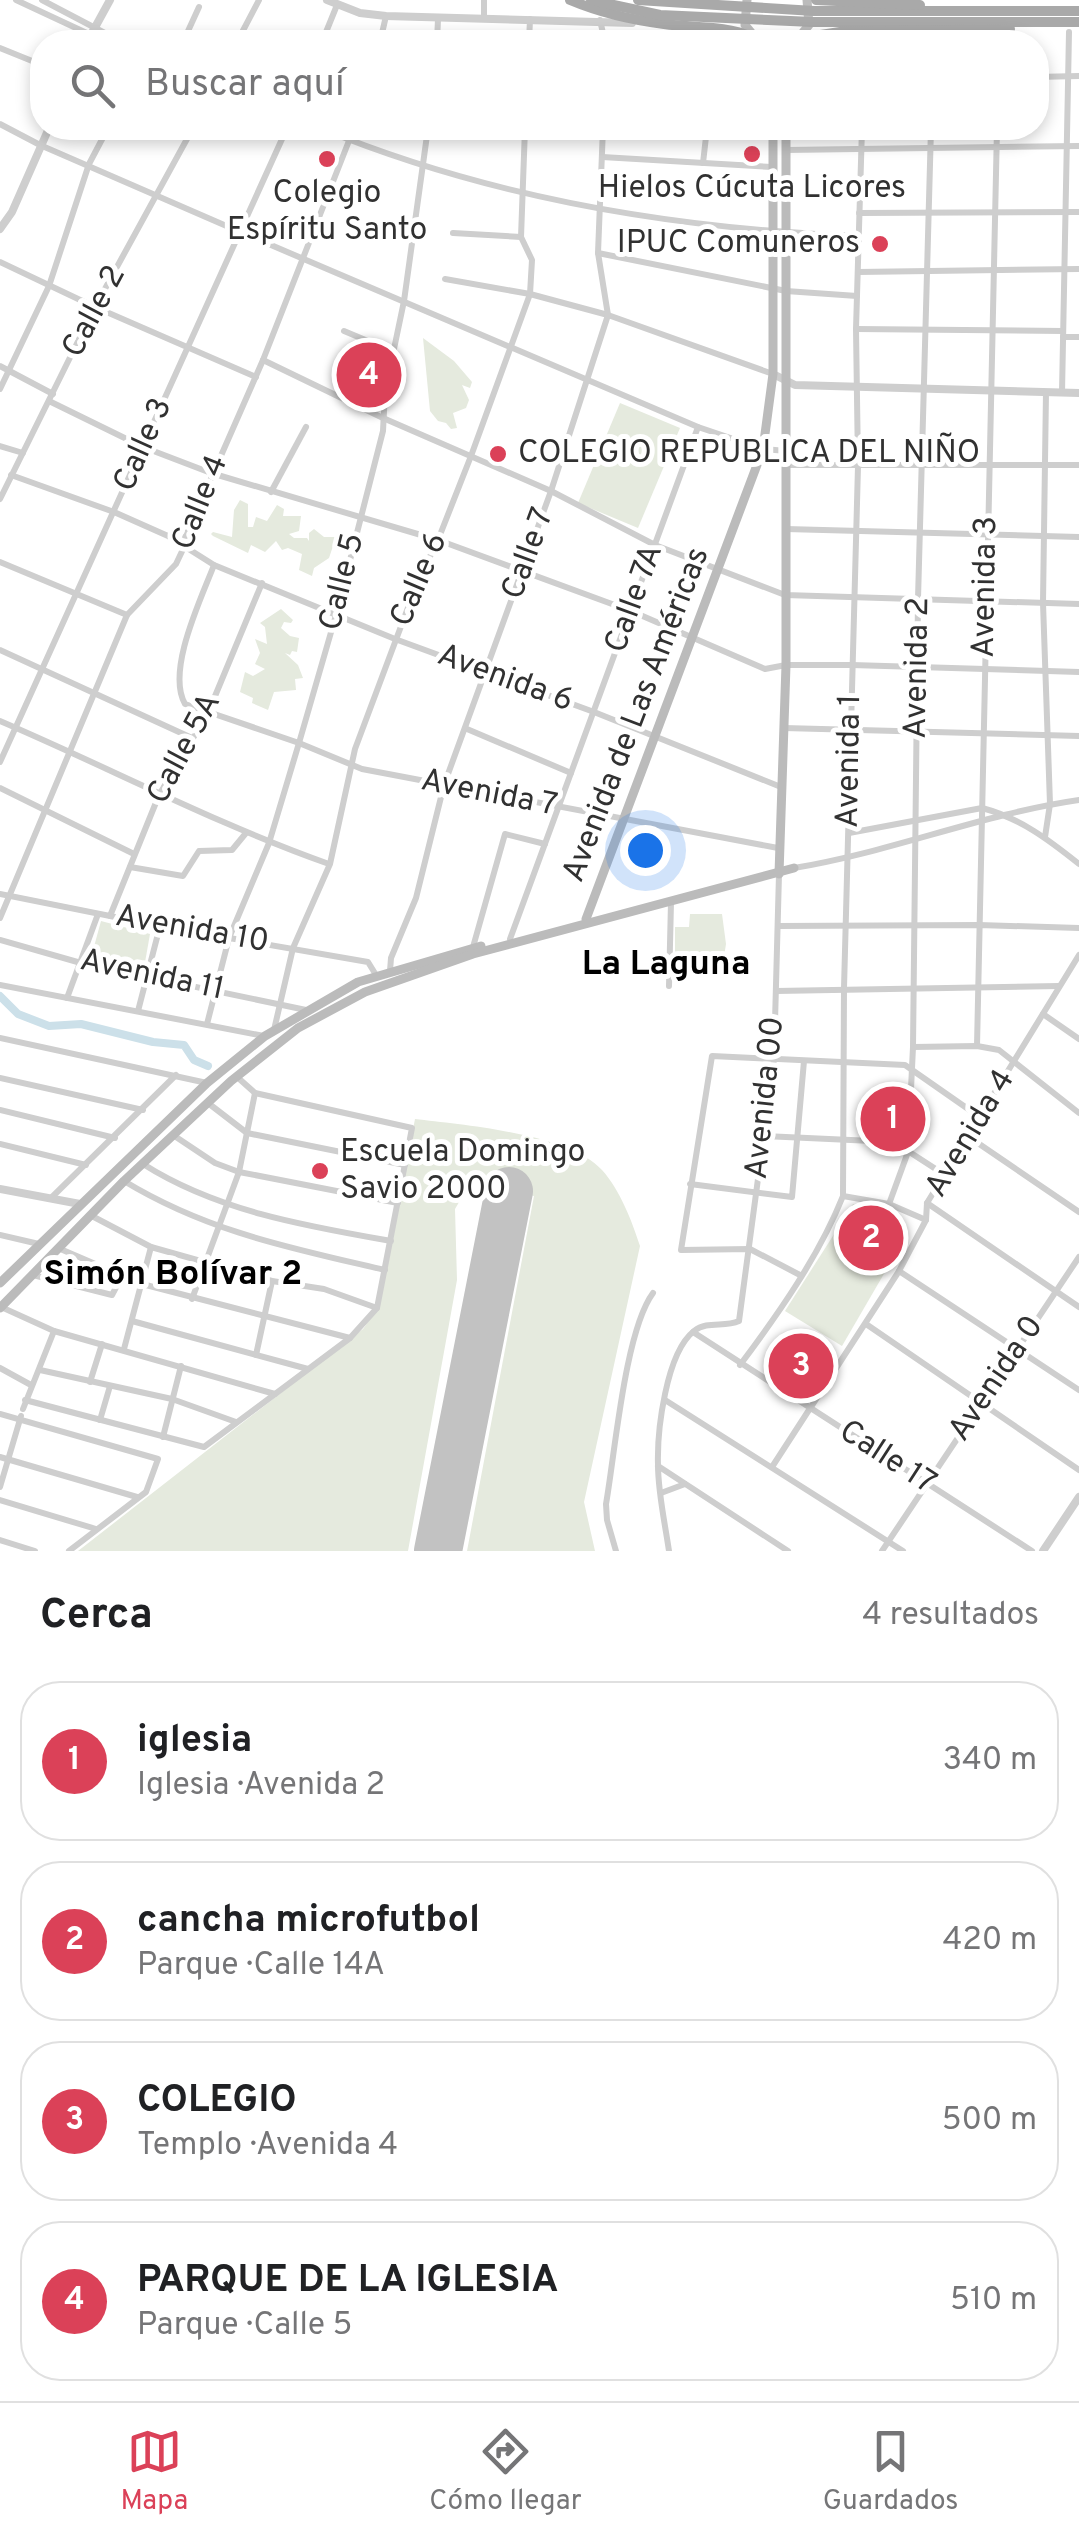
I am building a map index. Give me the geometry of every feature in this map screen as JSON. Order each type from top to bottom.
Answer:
[{"type":"main road","points":[[570,0],[660,14],[814,11],[917,3],[1035,6],[1048,17]]},
{"type":"main road","points":[[638,0],[814,11],[1048,17],[1079,22]]},
{"type":"main road","points":[[747,0],[744,25],[748,30]]},
{"type":"main road","points":[[804,30],[811,17],[807,0]]},
{"type":"main road","points":[[591,4],[646,22],[730,30]]},
{"type":"main road","points":[[999,30],[1073,8]]},
{"type":"main road","name":"Avenida de Las Américas","points":[[1,1280],[206,1084],[306,1010],[376,975],[586,919],[763,449],[773,374],[773,140]]},
{"type":"main road","points":[[586,919],[778,872],[786,665],[786,140]]},
{"type":"main road","name":"Avenida de Las Américas","points":[[0,1307],[173,1135],[234,1078],[298,1028],[364,992],[474,954],[794,868]]},
{"type":"main road","points":[[220,1072],[223,1079],[234,1078]]},
{"type":"main road","points":[[206,1084],[214,1086],[217,1094]]},
{"type":"street","points":[[16,0],[80,30]]},
{"type":"street","points":[[42,0],[84,30]]},
{"type":"street","points":[[94,30],[110,0]]},
{"type":"street","points":[[243,30],[259,0]]},
{"type":"street","points":[[327,0],[360,14],[386,16],[646,22]]},
{"type":"street","points":[[484,0],[484,19]]},
{"type":"street","points":[[591,4],[602,30]]},
{"type":"street","points":[[327,30],[338,6]]},
{"type":"street","points":[[188,30],[199,7]]},
{"type":"street","points":[[383,30],[386,16]]},
{"type":"street","points":[[438,18],[438,30]]},
{"type":"street","points":[[530,19],[530,30]]},
{"type":"street","points":[[1062,393],[1069,32]]},
{"type":"street","points":[[0,48],[30,61]]},
{"type":"street","points":[[1049,76],[1079,76]]},
{"type":"street","points":[[0,124],[30,140]]},
{"type":"street","points":[[30,140],[698,427],[763,449],[788,452]]},
{"type":"street","points":[[0,229],[12,212],[42,140]]},
{"type":"street","points":[[0,389],[4,368],[50,286],[89,164],[102,140]]},
{"type":"street","name":"Calle 2","points":[[0,499],[95,307],[187,140]]},
{"type":"street","name":"Calle 3","points":[[0,762],[281,140]]},
{"type":"street","points":[[350,140],[523,194],[600,209],[772,232],[859,236]]},
{"type":"street","name":"Calle 4","points":[[0,918],[4,894],[45,810],[127,615],[169,572],[184,545],[350,140]]},
{"type":"street","name":"Calle 5","points":[[207,1024],[229,938],[269,842],[360,519],[404,301],[426,140]]},
{"type":"street","name":"Calle 6","points":[[270,1033],[293,948],[330,864],[351,765],[395,639],[471,456],[530,294],[532,260],[521,237],[525,140]]},
{"type":"street","name":"Calle 7","points":[[390,971],[391,958],[416,898],[444,784],[488,672],[608,315],[598,252],[603,140]]},
{"type":"street","points":[[703,163],[705,140]]},
{"type":"street","name":"Avenida 1","points":[[740,1364],[800,1276],[832,1223],[843,1196],[861,140]]},
{"type":"street","name":"Avenida 2","points":[[889,1204],[908,1152],[913,1046],[918,599],[931,140]]},
{"type":"street","name":"Avenida 3","points":[[977,1046],[990,329],[997,140]]},
{"type":"street","points":[[786,150],[1079,146]]},
{"type":"street","points":[[602,157],[772,167]]},
{"type":"street","points":[[860,213],[1079,212]]},
{"type":"street","points":[[452,233],[521,237]]},
{"type":"street","points":[[598,252],[786,291],[857,296]]},
{"type":"street","points":[[0,262],[256,377]]},
{"type":"street","points":[[858,272],[1079,269]]},
{"type":"street","points":[[444,279],[530,294],[608,315],[786,382],[1079,393]]},
{"type":"street","points":[[856,329],[990,329],[1079,337]]},
{"type":"street","points":[[344,331],[394,352]]},
{"type":"street","points":[[263,360],[383,418],[551,491],[655,545],[785,594],[1079,604]]},
{"type":"street","points":[[4,368],[143,447],[211,474],[438,540],[630,612],[758,667],[852,664],[1079,672]]},
{"type":"street","points":[[1045,837],[1050,804],[1043,602],[1046,392]]},
{"type":"street","points":[[272,492],[306,427]]},
{"type":"street","name":"Calle 7A","points":[[510,939],[698,427]]},
{"type":"street","points":[[0,446],[23,453]]},
{"type":"street","points":[[788,464],[1079,465]]},
{"type":"street","name":"Avenida 6","points":[[11,475],[114,512],[184,545],[214,565],[395,639],[781,786]]},
{"type":"street","points":[[786,529],[1079,537]]},
{"type":"street","points":[[0,562],[127,615]]},
{"type":"street","points":[[208,712],[185,704],[180,696],[178,672],[214,565]]},
{"type":"street","name":"Calle 5A","points":[[110,916],[158,796],[208,712],[262,583]]},
{"type":"street","points":[[0,650],[192,738]]},
{"type":"street","name":"Avenida 7","points":[[208,712],[351,765],[778,848]]},
{"type":"street","points":[[0,721],[158,796],[330,864]]},
{"type":"street","points":[[784,728],[1079,736]]},
{"type":"street","points":[[467,729],[571,773]]},
{"type":"street","points":[[0,788],[134,854]]},
{"type":"street","points":[[794,868],[848,859],[1004,814],[1079,800]]},
{"type":"street","points":[[849,833],[982,808],[1004,814],[1045,837],[1079,864]]},
{"type":"street","points":[[130,866],[184,876],[199,851],[232,850],[247,833]]},
{"type":"street","points":[[473,948],[505,834],[545,844]]},
{"type":"street","name":"Avenida 00","points":[[693,1332],[708,1324],[732,1325],[738,1321],[774,1058],[778,872]]},
{"type":"street","name":"Avenida 10","points":[[4,894],[368,962],[376,975]]},
{"type":"street","points":[[669,986],[671,902]]},
{"type":"street","points":[[67,998],[98,914]]},
{"type":"street","points":[[778,926],[979,924],[1079,928]]},
{"type":"street","points":[[138,1011],[160,926]]},
{"type":"street","name":"Avenida 11","points":[[0,940],[81,962],[306,1010]]},
{"type":"street","name":"Avenida 4","points":[[772,1467],[899,1271],[926,1220],[927,1204],[1059,986],[1075,970],[1079,955]]},
{"type":"street","points":[[0,985],[270,1033]]},
{"type":"street","points":[[776,991],[1059,986]]},
{"type":"street","points":[[1043,1014],[1079,1039]]},
{"type":"street","points":[[0,1038],[206,1084]]},
{"type":"street","points":[[913,1046],[999,1050],[1079,1113]]},
{"type":"street","points":[[800,1276],[750,1248],[681,1250],[712,1056],[900,1064],[981,1118]]},
{"type":"street","points":[[690,1184],[792,1197],[804,1061]]},
{"type":"street","points":[[50,1199],[176,1075]]},
{"type":"street","points":[[0,1078],[143,1110]]},
{"type":"street","points":[[0,1414],[22,1410],[100,1420],[204,1447],[350,1338],[377,1308],[412,1128],[256,1093],[234,1078]]},
{"type":"street","points":[[192,1299],[239,1172],[256,1093]]},
{"type":"street","points":[[208,1103],[248,1133],[405,1165]]},
{"type":"street","points":[[0,1110],[115,1138]]},
{"type":"street","points":[[173,1135],[215,1163],[239,1172],[398,1203]]},
{"type":"street","points":[[764,1136],[894,1142],[945,1175]]},
{"type":"street","points":[[969,1137],[1079,1212]]},
{"type":"street","points":[[0,1144],[86,1165]]},
{"type":"street","points":[[143,1164],[179,1186],[282,1221],[391,1241]]},
{"type":"street","points":[[124,1182],[169,1208],[218,1228],[386,1270]]},
{"type":"street","points":[[0,1190],[80,1204]]},
{"type":"street","points":[[843,1196],[889,1204],[926,1220]]},
{"type":"street","points":[[927,1204],[1079,1307]]},
{"type":"street","points":[[90,1215],[151,1247],[272,1281],[324,1289],[377,1308]]},
{"type":"street","points":[[0,1235],[41,1244]]},
{"type":"street","points":[[124,1350],[151,1247]]},
{"type":"street","points":[[58,1248],[121,1278],[350,1338]]},
{"type":"street","name":"Avenida 0","points":[[882,1551],[1079,1258]]},
{"type":"street","points":[[899,1271],[1079,1390]]},
{"type":"street","points":[[32,1274],[112,1295],[121,1278]]},
{"type":"street","points":[[256,1354],[272,1281]]},
{"type":"street","points":[[616,1551],[606,1504],[632,1342],[645,1304],[654,1293]]},
{"type":"street","points":[[0,1307],[54,1331],[275,1394]]},
{"type":"street","points":[[132,1321],[309,1369]]},
{"type":"street","points":[[866,1324],[1079,1470]]},
{"type":"street","points":[[0,1486],[4,1459],[54,1331]]},
{"type":"street","points":[[669,1551],[658,1466],[665,1400],[672,1364],[693,1332]]},
{"type":"street","name":"Calle 17","points":[[693,1332],[1032,1551]]},
{"type":"street","points":[[90,1382],[102,1344]]},
{"type":"street","points":[[164,1436],[181,1366]]},
{"type":"street","points":[[0,1368],[31,1385]]},
{"type":"street","points":[[40,1370],[172,1399],[238,1422]]},
{"type":"street","points":[[100,1420],[110,1386]]},
{"type":"street","points":[[665,1400],[904,1551]]},
{"type":"street","points":[[22,1410],[158,1459],[148,1489],[69,1551]]},
{"type":"street","points":[[4,1459],[139,1497]]},
{"type":"street","points":[[658,1466],[788,1551]]},
{"type":"street","points":[[661,1493],[686,1484]]},
{"type":"street","points":[[1043,1551],[1079,1497]]},
{"type":"street","points":[[0,1500],[97,1529]]},
{"type":"street","points":[[0,1540],[35,1551]]},
{"type":"shaded area","points":[[423,338],[454,361],[472,382],[470,388],[462,385],[469,400],[466,408],[453,413],[457,428],[451,429],[438,421],[430,411]]},
{"type":"shaded area","points":[[367,351],[385,356],[377,405],[349,393]]},
{"type":"shaded area","points":[[620,403],[680,428],[638,528],[578,503]]},
{"type":"shaded area","points":[[240,500],[248,504],[248,527],[253,527],[256,517],[267,521],[277,505],[284,509],[283,516],[301,516],[299,531],[289,534],[294,538],[309,541],[309,533],[314,529],[324,537],[336,537],[329,558],[314,568],[312,576],[299,570],[302,554],[288,548],[282,550],[276,541],[265,552],[251,545],[248,553],[213,536],[213,532],[232,537],[234,510]]},
{"type":"shaded area","points":[[281,609],[293,620],[284,622],[281,628],[299,638],[297,652],[285,653],[298,665],[303,678],[295,679],[296,690],[274,692],[268,710],[240,692],[245,672],[253,676],[265,669],[255,664],[260,653],[255,639],[267,644],[265,627],[260,623]]},
{"type":"shaded area","points":[[690,914],[722,914],[726,944],[723,963],[700,963],[699,953],[675,953],[675,927],[689,927]]},
{"type":"shaded area","points":[[101,921],[150,934],[144,968],[92,954]]},
{"type":"shaded area","points":[[415,1119],[514,1133],[565,1147],[602,1170],[629,1216],[640,1246],[584,1502],[595,1551],[467,1551],[534,1196],[481,1186],[465,1192],[455,1209],[457,1280],[408,1551],[78,1551],[363,1329],[378,1308]]},
{"type":"shaded area","points":[[853,1204],[890,1222],[878,1249],[839,1226]]},
{"type":"shaded area","points":[[838,1228],[892,1260],[842,1346],[785,1311]]},
{"type":"waterway","points":[[0,996],[18,1014],[49,1026],[81,1024],[153,1042],[184,1045],[194,1060],[208,1066]]},
{"type":"runway","points":[[438,1551],[509,1191]]},
{"type":"place","name":"Hielos Cúcuta Licores","points":[[752,154]]},
{"type":"place","name":"Colegio Espíritu Santo","points":[[327,159]]},
{"type":"place","name":"IPUC Comuneros","points":[[880,244]]},
{"type":"place","name":"PARQUE DE LA IGLESIA","points":[[369,375]]},
{"type":"place","name":"COLEGIO REPUBLICA DEL NIÑO","points":[[498,454]]},
{"type":"place","name":"iglesia","points":[[893,1119]]},
{"type":"place","name":"Escuela Domingo Savio 2000","points":[[320,1171]]},
{"type":"place","name":"cancha microfutbol","points":[[871,1238]]},
{"type":"place","name":"COLEGIO","points":[[801,1366]]},
{"type":"district","name":"La Laguna","points":[[666,965]]},
{"type":"district","name":"Simón Bolívar 2","points":[[173,1275]]}]
